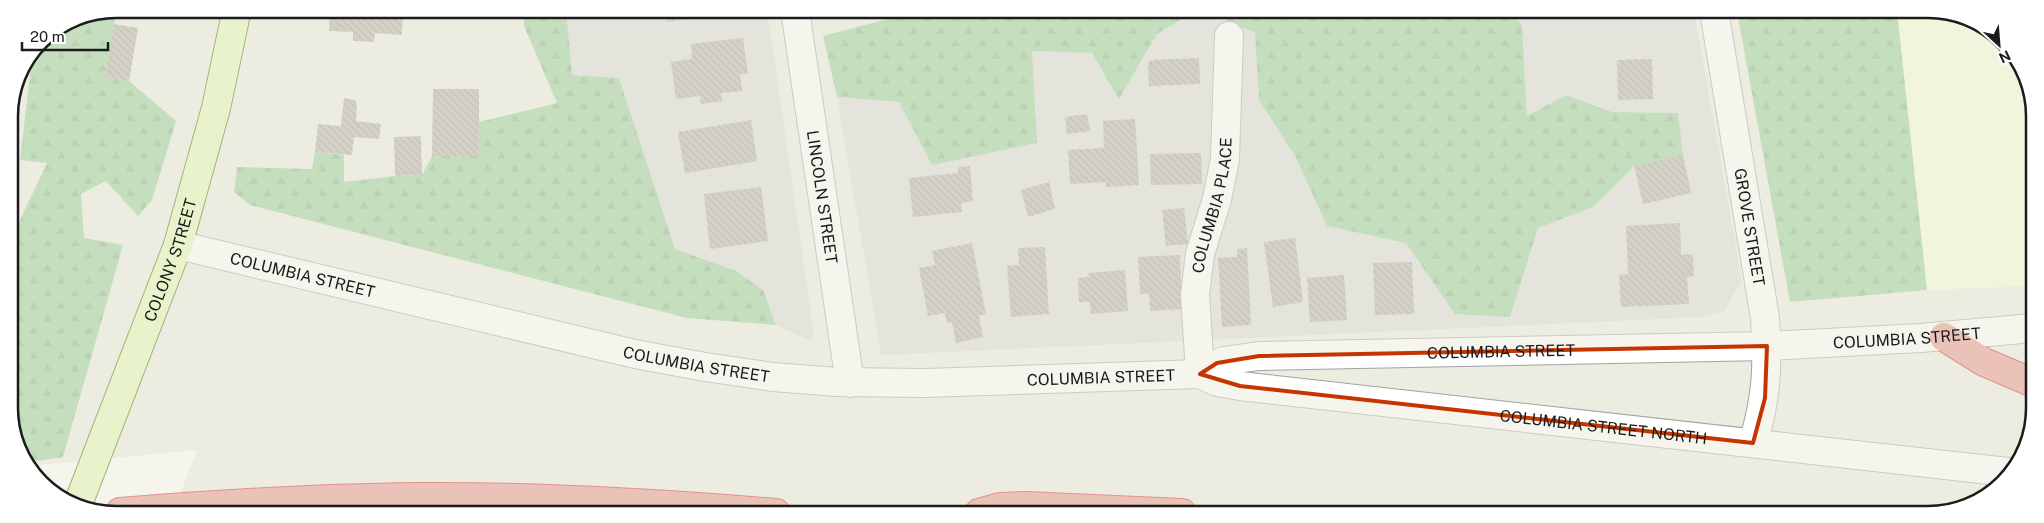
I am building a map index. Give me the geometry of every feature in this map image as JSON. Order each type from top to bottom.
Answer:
[{"type":"highway","points":[[1944,336],[1984,362],[2026,381]]},
{"type":"highway","points":[[211,506],[315,500],[438,497],[590,501],[663,506]]},
{"type":"main road","name":"COLONY STREET","points":[[80,498],[178,245],[212,126],[235,18]]},
{"type":"street","name":"LINCOLN STREET","points":[[796,18],[850,383]]},
{"type":"street","name":"GROVE STREET","points":[[1715,18],[1761,291],[1767,346],[1764,398],[1753,443]]},
{"type":"street","name":"COLUMBIA PLACE","points":[[1200,374],[1195,294],[1200,254],[1217,199],[1225,159],[1229,36]]},
{"type":"street","name":"COLUMBIA STREET","points":[[178,245],[634,354],[773,377],[850,383],[953,383],[1200,374],[1222,361],[1269,356],[1767,346],[1944,336],[2026,329]]},
{"type":"street","name":"COLUMBIA STREET NORTH","points":[[1200,374],[1217,382],[1240,386],[2003,471]]},
{"type":"highlighted area","points":[[1767,346],[1765,398],[1753,443],[1240,386],[1200,374],[1217,363],[1259,356]]},
{"type":"shaded area","points":[[567,18],[768,18],[814,336],[810,341],[776,325],[763,290],[736,271],[675,249],[619,78],[572,75]]},
{"type":"shaded area","points":[[1184,18],[1222,18],[1255,33],[1259,100],[1295,156],[1327,226],[1406,243],[1455,314],[1538,228],[1593,207],[1634,166],[1682,155],[1678,113],[1612,112],[1566,95],[1527,116],[1522,25],[1515,18],[1695,18],[1742,281],[1724,311],[1702,317],[881,355],[837,97],[899,102],[932,165],[1037,143],[1032,51],[1092,53],[1119,99],[1157,34]]},
{"type":"shaded area","points":[[1898,18],[1948,19],[1983,34],[1998,46],[2013,66],[2025,96],[2026,286],[1927,290]]},
{"type":"green space","points":[[115,18],[105,77],[129,81],[176,121],[152,200],[138,216],[106,181],[81,194],[84,238],[123,245],[63,457],[34,461],[25,445],[19,427],[18,414],[18,224],[47,163],[20,160],[31,66],[34,61],[46,46],[72,28],[96,19]]},
{"type":"green space","points":[[524,18],[567,18],[572,75],[619,78],[675,249],[736,271],[763,290],[776,325],[687,318],[250,205],[234,192],[237,167],[312,169],[315,152],[344,155],[344,182],[422,175],[432,156],[479,156],[479,122],[557,103],[524,26]]},
{"type":"green space","points":[[892,18],[1184,18],[1157,34],[1119,99],[1092,53],[1032,51],[1037,143],[932,165],[899,102],[837,97],[823,36]]},
{"type":"green space","points":[[1222,18],[1515,18],[1522,25],[1527,116],[1566,95],[1612,112],[1678,113],[1683,155],[1634,166],[1593,207],[1538,228],[1510,317],[1455,314],[1406,243],[1327,226],[1295,156],[1259,100],[1255,33]]},
{"type":"green space","points":[[1738,18],[1898,18],[1927,290],[1790,302]]},
{"type":"pier","points":[[197,450],[175,506],[115,506],[96,504],[61,489],[46,477],[37,465]]},
{"type":"building","points":[[330,18],[403,18],[402,35],[375,33],[374,42],[353,41],[353,32],[329,31]]},
{"type":"building","points":[[666,18],[696,18],[667,22]]},
{"type":"building","points":[[114,24],[138,28],[129,81],[105,77]]},
{"type":"building","points":[[743,38],[748,74],[740,74],[742,91],[721,93],[722,101],[701,104],[700,96],[676,99],[671,62],[692,59],[691,44]]},
{"type":"building","points":[[1199,58],[1200,84],[1149,86],[1148,63],[1151,60]]},
{"type":"building","points":[[1652,59],[1653,99],[1618,100],[1617,60]]},
{"type":"building","points":[[433,89],[479,89],[479,156],[432,156]]},
{"type":"building","points":[[344,98],[355,100],[357,104],[356,121],[381,124],[379,139],[354,137],[352,155],[315,152],[318,124],[341,126]]},
{"type":"building","points":[[1087,114],[1090,131],[1067,134],[1065,117]]},
{"type":"building","points":[[1135,119],[1139,185],[1106,187],[1106,182],[1070,184],[1068,150],[1104,148],[1103,121]]},
{"type":"building","points":[[751,120],[757,161],[685,173],[678,132]]},
{"type":"building","points":[[421,136],[422,175],[395,176],[394,137]]},
{"type":"building","points":[[1201,153],[1202,184],[1151,185],[1150,154]]},
{"type":"building","points":[[1683,155],[1691,193],[1643,204],[1634,166]]},
{"type":"building","points":[[970,166],[973,201],[961,203],[962,212],[913,217],[909,178],[958,173],[958,167]]},
{"type":"building","points":[[1049,182],[1055,209],[1028,217],[1021,190]]},
{"type":"building","points":[[761,187],[768,241],[710,249],[704,194]]},
{"type":"building","points":[[1184,208],[1188,244],[1166,246],[1162,210]]},
{"type":"building","points":[[1680,223],[1681,255],[1693,254],[1694,276],[1687,277],[1689,304],[1621,307],[1619,275],[1628,274],[1626,226]]},
{"type":"building","points":[[1295,238],[1303,302],[1273,307],[1264,242]]},
{"type":"building","points":[[972,243],[986,314],[979,316],[983,337],[956,343],[952,322],[947,323],[945,313],[928,316],[919,268],[935,265],[932,251]]},
{"type":"building","points":[[1045,247],[1049,314],[1011,317],[1007,266],[1019,265],[1018,248]]},
{"type":"building","points":[[1247,248],[1251,325],[1222,327],[1218,258],[1237,257],[1237,249]]},
{"type":"building","points":[[1180,255],[1182,309],[1150,311],[1149,293],[1140,294],[1138,257]]},
{"type":"building","points":[[1412,262],[1414,314],[1375,315],[1373,263]]},
{"type":"building","points":[[1125,270],[1128,311],[1091,314],[1090,302],[1079,302],[1078,278],[1089,277],[1088,273]]},
{"type":"building","points":[[1344,275],[1347,320],[1310,322],[1307,278]]}]
